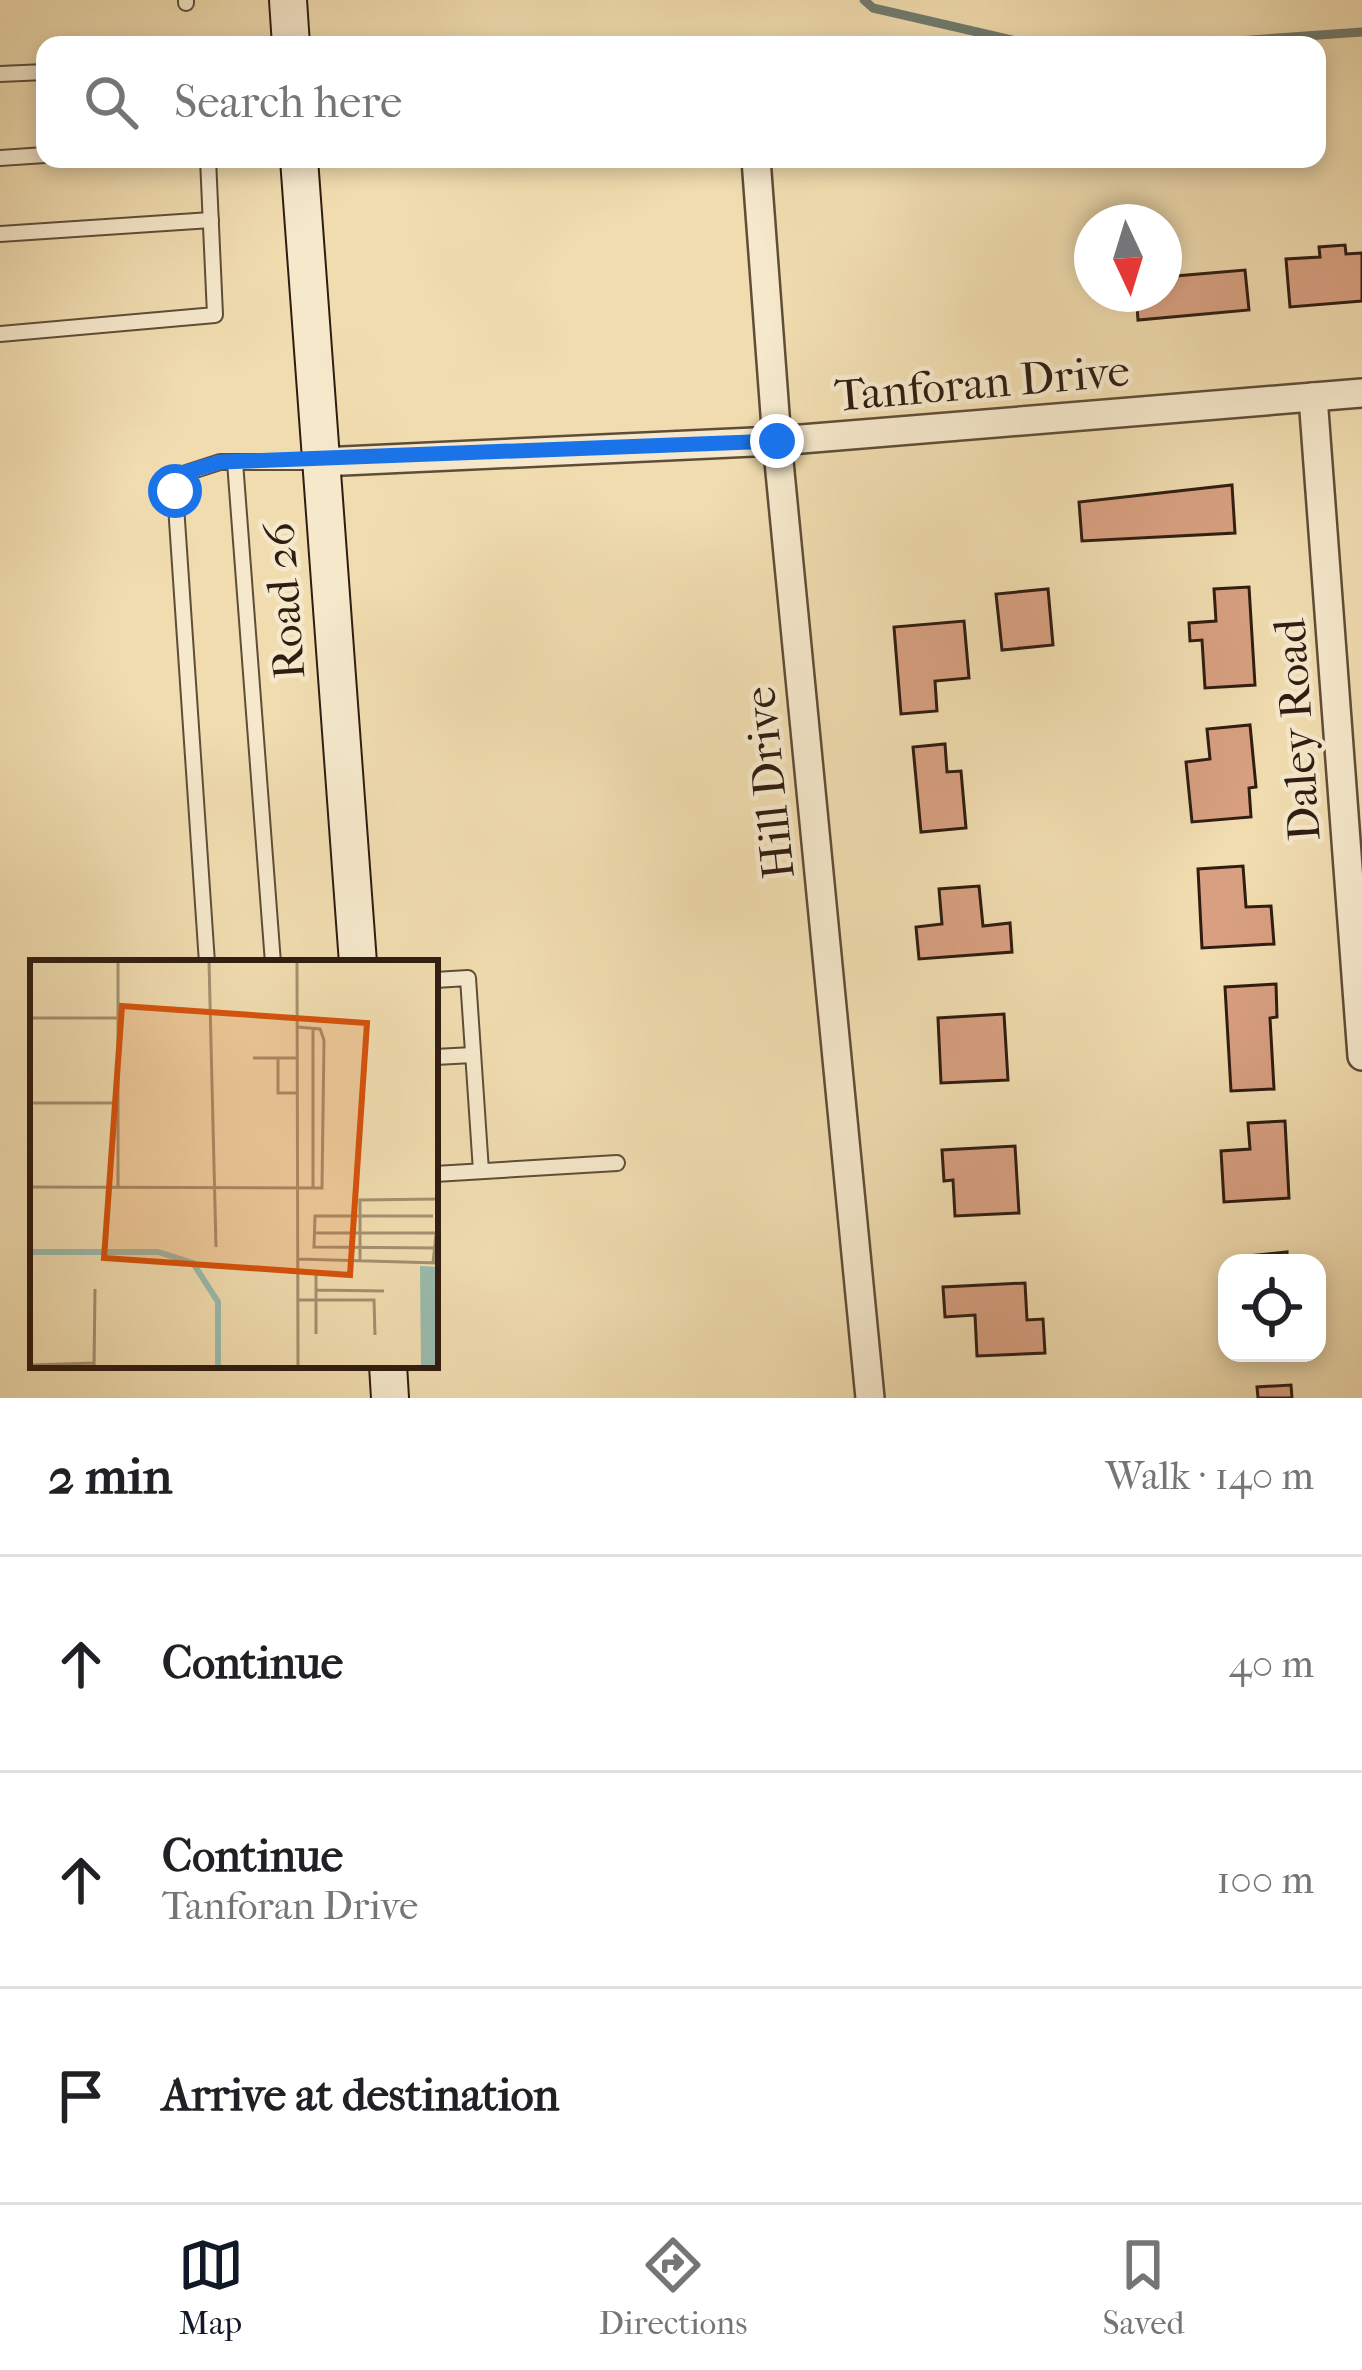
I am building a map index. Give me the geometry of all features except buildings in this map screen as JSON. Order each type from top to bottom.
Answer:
[{"type":"street","points":[[288,0],[290,36]]},
{"type":"street","name":"Road 26","points":[[300,168],[358,960]]},
{"type":"street","name":"Hill Drive","points":[[757,168],[777,441],[870,1398]]},
{"type":"street","name":"Tanforan Drive","points":[[320,462],[777,441],[1362,394]]},
{"type":"street","name":"Daley Road","points":[[1313,397],[1355,860],[1362,1056]]},
{"type":"street","points":[[388,1368],[390,1398]]},
{"type":"lane","points":[[0,74],[36,72]]},
{"type":"lane","points":[[0,158],[36,156]]},
{"type":"lane","points":[[0,334],[215,315],[208,168]]},
{"type":"lane","points":[[0,234],[211,220]]},
{"type":"lane","points":[[235,462],[273,960]]},
{"type":"lane","points":[[207,960],[175,491],[186,472],[235,462],[320,462]]},
{"type":"lane","points":[[438,980],[468,978],[481,1171]]},
{"type":"lane","points":[[438,1057],[473,1054]]},
{"type":"lane","points":[[438,1174],[617,1163]]},
{"type":"waterway","points":[[864,0],[873,8],[995,36]]},
{"type":"waterway","points":[[1306,36],[1362,32]]},
{"type":"route","points":[[175,491],[186,472],[220,462],[320,462],[777,441]]}]
